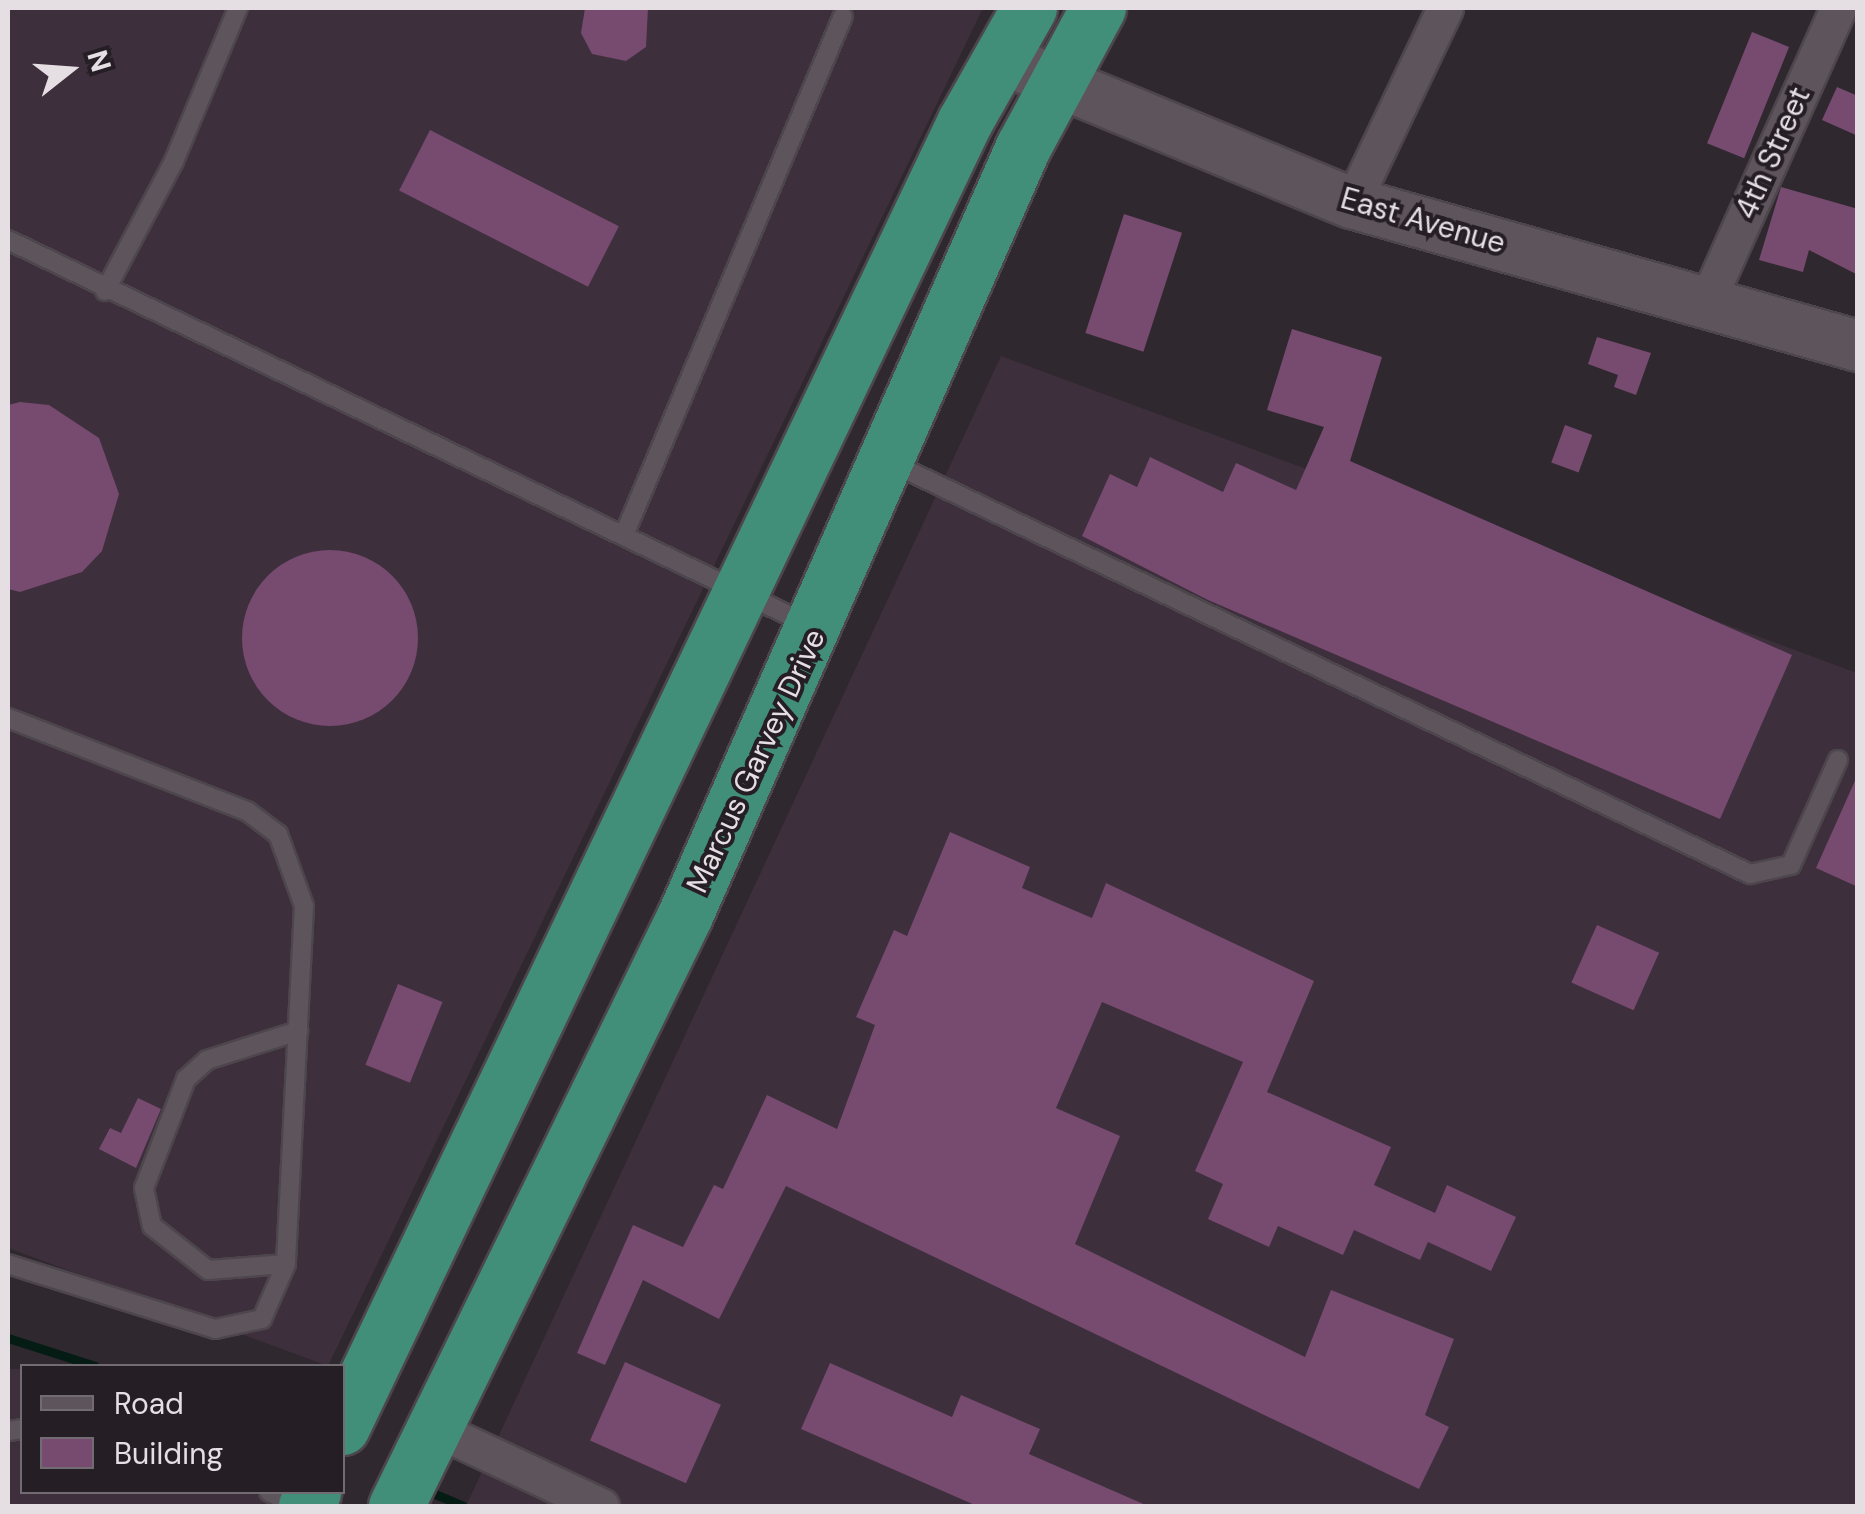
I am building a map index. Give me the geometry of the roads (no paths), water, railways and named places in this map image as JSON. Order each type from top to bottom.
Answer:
[{"type":"highway","points":[[345,1421],[1029,8]]},
{"type":"highway","name":"Marcus Garvey Drive","points":[[410,1473],[818,630],[1059,82],[1098,8]]},
{"type":"main road","name":"East Avenue","points":[[1002,59],[1352,203],[1708,299],[1858,346]]},
{"type":"street","points":[[1352,203],[1445,8]]},
{"type":"street","name":"4th Street","points":[[1708,299],[1838,8]]},
{"type":"street","points":[[410,1473],[601,1506]]},
{"type":"lane","points":[[106,291],[174,161],[238,8]]},
{"type":"lane","points":[[624,535],[843,16]]},
{"type":"lane","points":[[8,240],[106,291],[744,591],[818,630]]},
{"type":"lane","points":[[890,462],[1750,874],[1790,865],[1838,760]]},
{"type":"lane","points":[[8,718],[247,812],[278,834],[304,906],[286,1264],[262,1319],[215,1330],[8,1264]]},
{"type":"lane","points":[[286,1264],[208,1270],[152,1226],[144,1188],[186,1079],[208,1060],[298,1031]]},
{"type":"lane","points":[[275,1494],[303,1506]]},
{"type":"waterway","points":[[8,1338],[89,1364]]},
{"type":"waterway","points":[[435,1494],[463,1506]]}]
